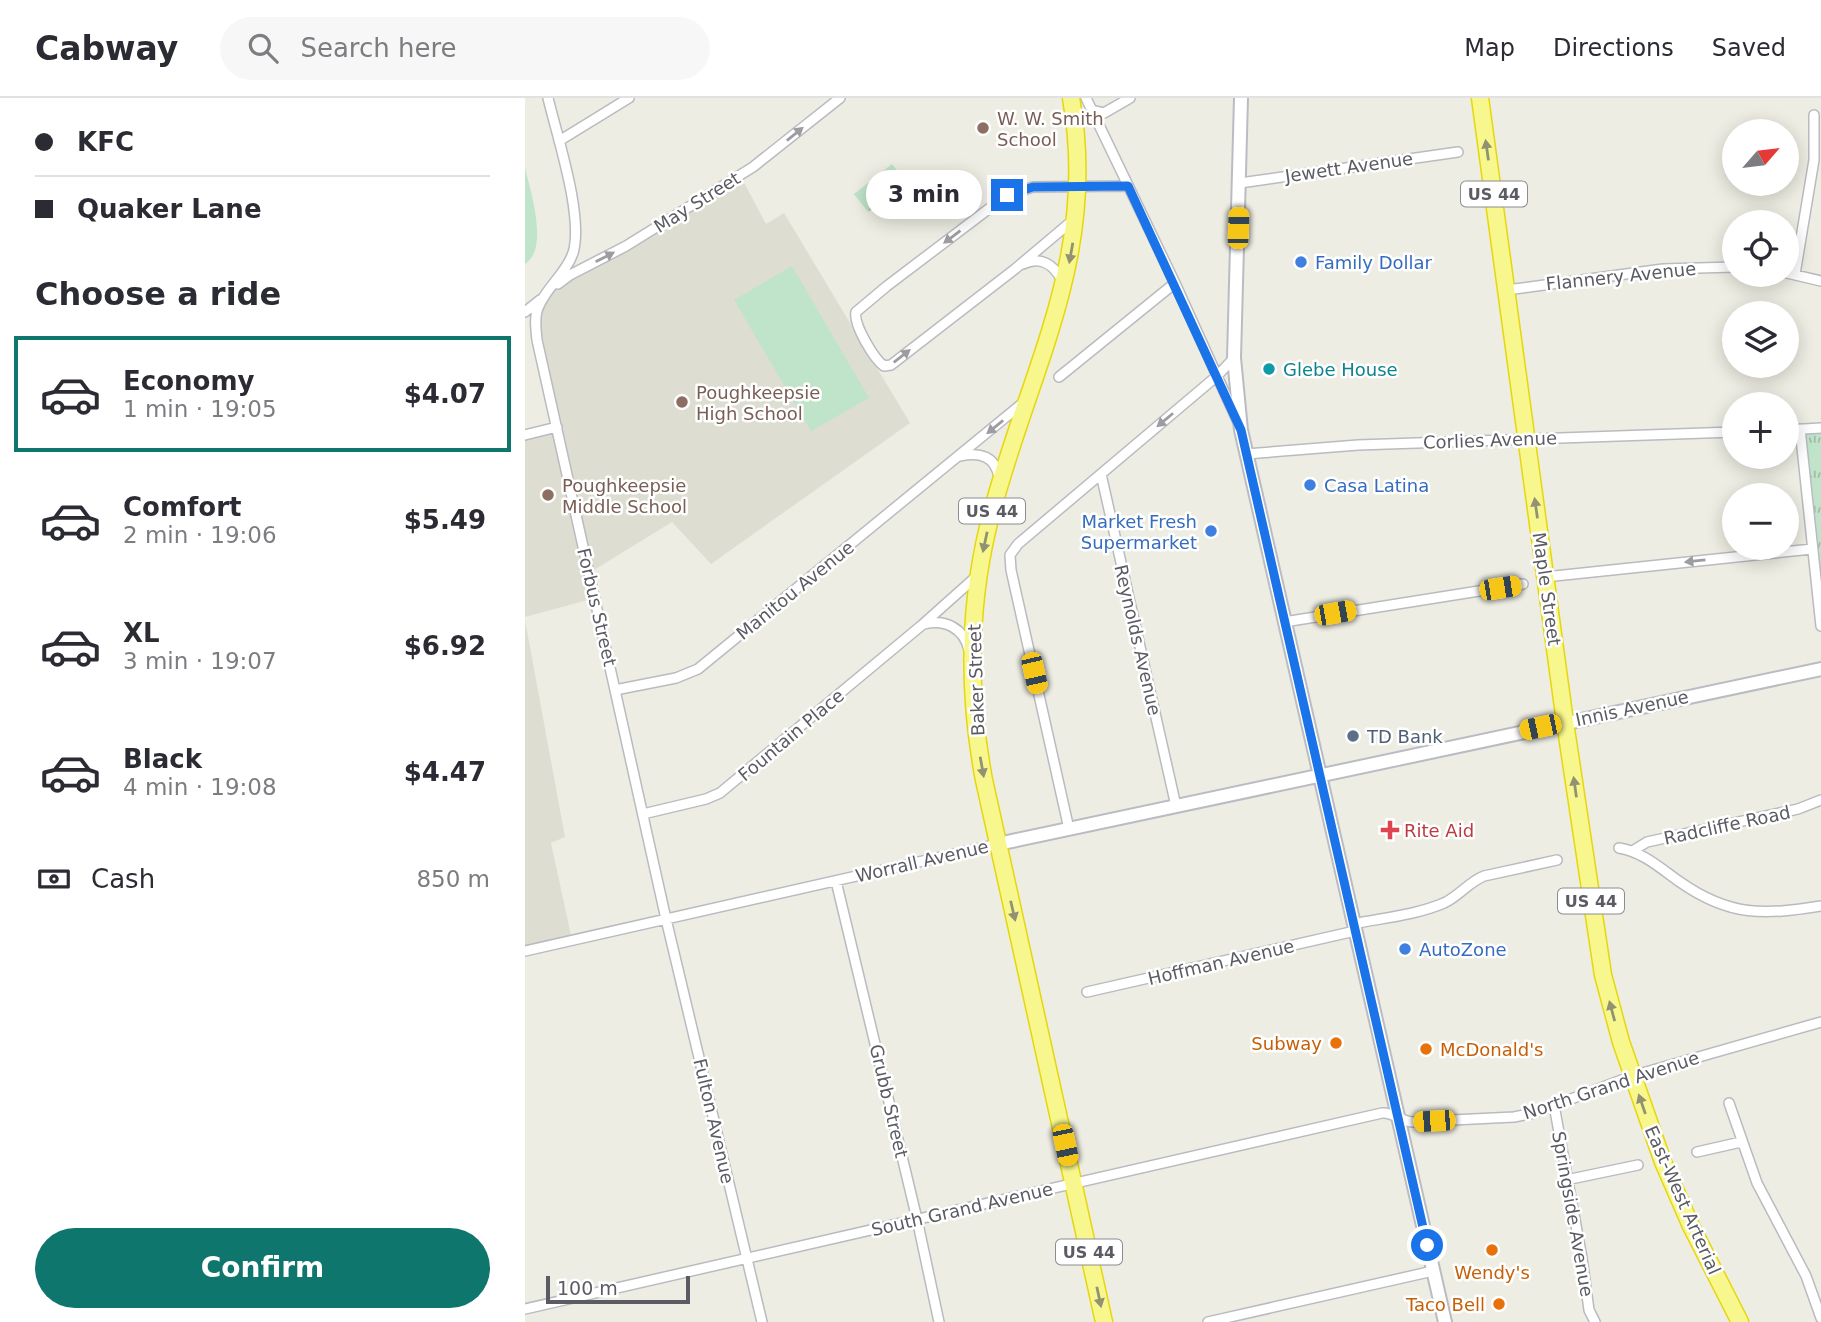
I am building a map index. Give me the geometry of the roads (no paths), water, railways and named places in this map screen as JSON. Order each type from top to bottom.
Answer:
[{"type":"highway","name":"Baker Street","points":[[1071,98],[1077,147],[1076,218],[1063,290],[998,490],[978,574],[972,627],[972,661],[978,747],[1073,1183]]},
{"type":"highway","name":"Maple Street","points":[[1480,98],[1599,957],[1611,1009],[1632,1076]]},
{"type":"highway","name":"East-West Arterial","points":[[1632,1076],[1677,1195],[1740,1322]]},
{"type":"highway","name":"US 44","points":[[1073,1183],[1104,1322]]},
{"type":"street","name":"Forbus Street","points":[[548,98],[572,201],[575,232],[573,251],[566,269],[538,308],[535,323],[537,340],[666,919]]},
{"type":"street","points":[[559,141],[629,98]]},
{"type":"street","name":"May Street","points":[[547,293],[570,275],[626,246],[746,171],[840,98]]},
{"type":"street","points":[[1086,98],[1175,283],[1241,430]]},
{"type":"street","points":[[1091,110],[1104,113],[1130,98]]},
{"type":"street","points":[[1241,98],[1234,358],[1241,430],[1445,1322]]},
{"type":"street","points":[[1107,141],[1109,111]]},
{"type":"street","points":[[1799,234],[1814,160],[1814,115]]},
{"type":"street","name":"Jewett Avenue","points":[[1240,183],[1458,152]]},
{"type":"street","points":[[1076,218],[1015,269],[887,366],[878,361],[856,322],[855,315],[1007,195],[1033,187],[1128,186]]},
{"type":"street","points":[[1015,269],[1031,261],[1043,261],[1059,275],[1063,290]]},
{"type":"street","name":"Flannery Avenue","points":[[1507,290],[1663,269],[1722,267]]},
{"type":"street","points":[[1799,275],[1821,281]]},
{"type":"street","points":[[1059,377],[1175,283]]},
{"type":"street","points":[[525,312],[547,293]]},
{"type":"street","points":[[1069,829],[1011,570],[1010,555],[1018,544],[1217,376],[1234,358]]},
{"type":"street","name":"Manitou Avenue","points":[[615,690],[676,678],[698,668],[1029,397]]},
{"type":"street","points":[[525,435],[557,427]]},
{"type":"street","points":[[1821,428],[1800,429],[1821,626]]},
{"type":"street","name":"Corlies Avenue","points":[[1246,454],[1358,445],[1722,432]]},
{"type":"street","points":[[959,457],[973,454],[987,457],[996,465],[999,475],[998,490]]},
{"type":"street","name":"Reynolds Avenue","points":[[1101,474],[1176,806]]},
{"type":"street","points":[[1545,576],[1812,549]]},
{"type":"street","name":"Fountain Place","points":[[643,814],[706,799],[720,793],[922,625],[978,574]]},
{"type":"street","points":[[1284,622],[1523,584]]},
{"type":"street","points":[[922,625],[935,622],[947,624],[959,631],[967,642],[972,661]]},
{"type":"street","name":"Innis Avenue","points":[[1320,774],[1821,669]]},
{"type":"street","name":"Worrall Avenue","points":[[525,951],[1320,774]]},
{"type":"street","name":"Radcliffe Road","points":[[1634,850],[1647,842],[1798,809],[1821,800]]},
{"type":"street","points":[[1619,848],[1634,850],[1685,885],[1725,906],[1754,913],[1821,906]]},
{"type":"street","name":"Hoffman Avenue","points":[[1087,992],[1354,928],[1444,902],[1455,897],[1473,880],[1484,876],[1557,860]]},
{"type":"street","name":"Grubb Street","points":[[836,881],[939,1322]]},
{"type":"street","name":"Fulton Avenue","points":[[666,919],[762,1322]]},
{"type":"street","name":"North Grand Avenue","points":[[1398,1118],[1412,1122],[1514,1117],[1534,1113],[1632,1076],[1821,1021]]},
{"type":"street","points":[[1729,1103],[1757,1183],[1806,1276],[1821,1318]]},
{"type":"street","name":"Springside Avenue","points":[[1554,1105],[1591,1321]]},
{"type":"street","name":"South Grand Avenue","points":[[525,1309],[1382,1112],[1389,1112],[1398,1118]]},
{"type":"street","points":[[1697,1152],[1741,1142]]},
{"type":"street","points":[[1566,1180],[1638,1165]]},
{"type":"street","points":[[1208,1322],[1433,1271]]},
{"type":"place","name":"W. W. Smith School","points":[[983,128]]},
{"type":"place","name":"Family Dollar","points":[[1301,262]]},
{"type":"place","name":"Glebe House","points":[[1269,369]]},
{"type":"place","name":"Poughkeepsie High School","points":[[682,402]]},
{"type":"place","name":"Casa Latina","points":[[1310,485]]},
{"type":"place","name":"Poughkeepsie Middle School","points":[[548,495]]},
{"type":"place","name":"Market Fresh Supermarket","points":[[1211,531]]},
{"type":"place","name":"TD Bank","points":[[1353,736]]},
{"type":"place","name":"Rite Aid","points":[[1390,830]]},
{"type":"place","name":"AutoZone","points":[[1405,949]]},
{"type":"place","name":"Subway","points":[[1336,1043]]},
{"type":"place","name":"McDonald's","points":[[1426,1049]]},
{"type":"place","name":"Wendy's","points":[[1492,1250]]},
{"type":"place","name":"Taco Bell","points":[[1499,1304]]}]
